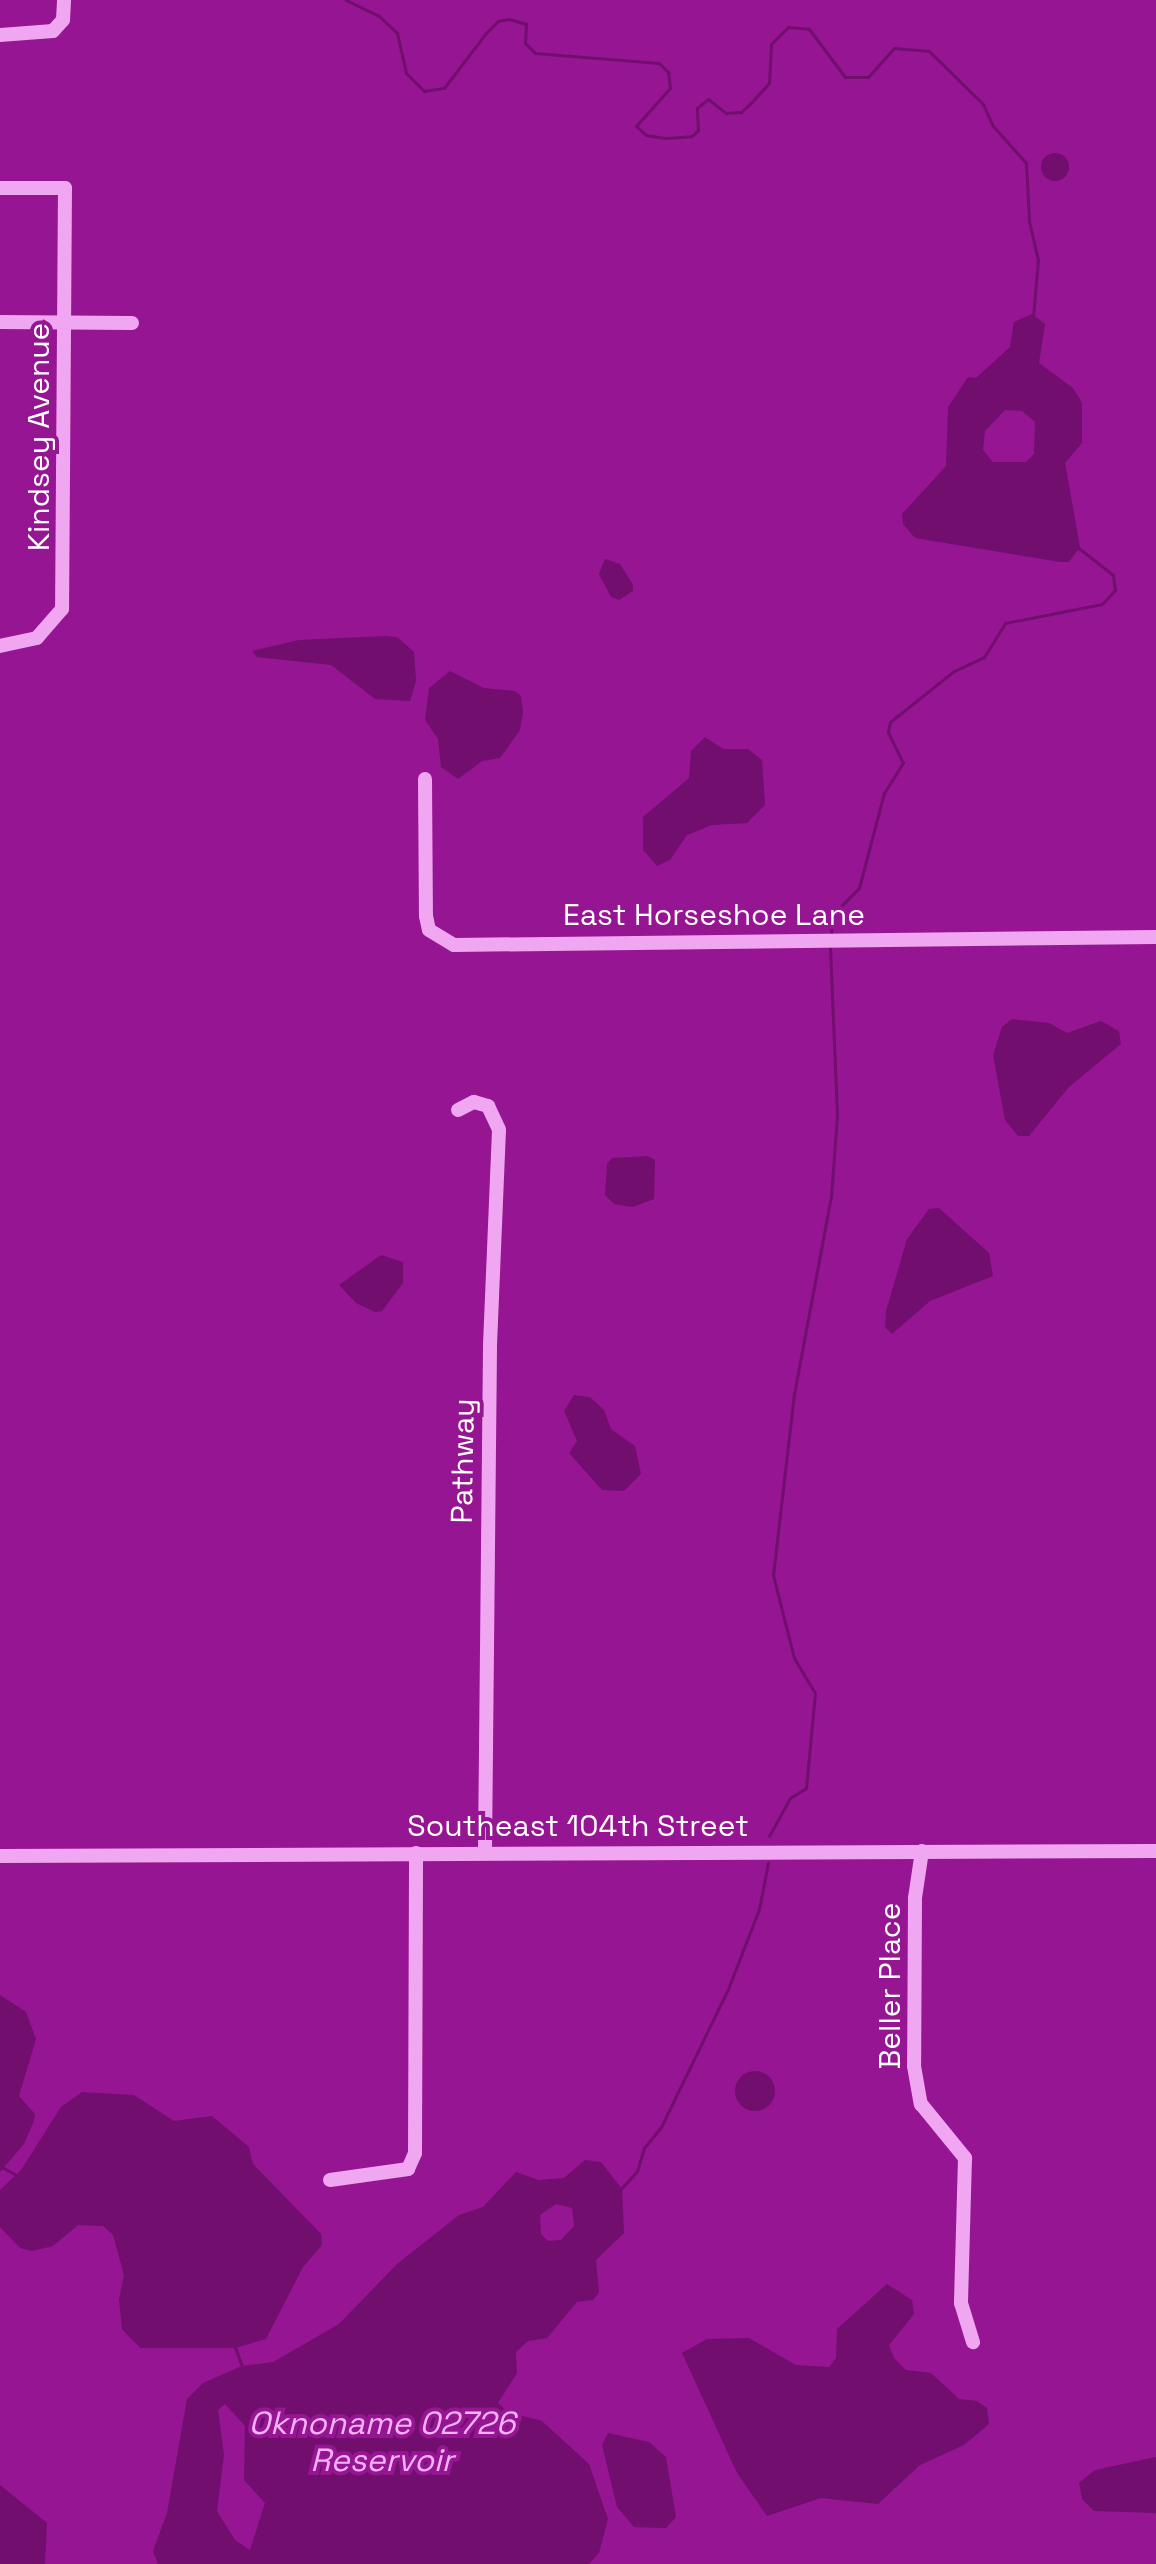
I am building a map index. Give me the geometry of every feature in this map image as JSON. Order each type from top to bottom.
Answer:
[{"type":"street","points":[[0,35],[37,35],[57,29],[64,0]]},
{"type":"street","name":"Kindsey Avenue","points":[[0,188],[65,188],[62,609],[54,624],[37,638],[0,646]]},
{"type":"street","points":[[0,322],[132,323]]},
{"type":"street","name":"East Horseshoe Lane","points":[[425,779],[427,923],[439,940],[454,945],[1156,937]]},
{"type":"street","name":"Pathway","points":[[458,1110],[466,1103],[482,1104],[493,1111],[499,1130],[490,1347],[485,1853]]},
{"type":"street","name":"Beller Place","points":[[922,1851],[915,1898],[914,2066],[921,2104],[965,2158],[961,2303],[973,2342]]},
{"type":"street","name":"Southeast 104th Street","points":[[0,1856],[1156,1851]]},
{"type":"street","points":[[330,2180],[408,2169],[415,2153],[416,1853]]},
{"type":"water","points":[[1055,153],[1065,157],[1069,167],[1065,177],[1055,181],[1045,177],[1041,167],[1045,157]]},
{"type":"water","points":[[1032,314],[1045,324],[1039,363],[1073,388],[1082,403],[1082,443],[1065,463],[1080,547],[1069,562],[915,538],[903,524],[902,514],[946,466],[948,407],[968,377],[976,378],[1010,347],[1014,322]],"holes":[[[1005,410],[1022,411],[1035,422],[1034,454],[1026,462],[993,462],[983,450],[985,431]]]},
{"type":"water","points":[[605,559],[620,564],[633,585],[633,591],[619,600],[611,597],[599,574]]},
{"type":"water","points":[[397,637],[414,652],[416,681],[410,701],[375,699],[331,665],[257,657],[252,651],[299,640]]},
{"type":"water","points":[[450,671],[484,688],[515,691],[521,696],[523,712],[520,730],[500,758],[482,761],[458,779],[441,767],[438,739],[425,720],[429,688]]},
{"type":"water","points":[[705,737],[723,749],[748,749],[762,760],[765,805],[747,823],[712,825],[687,835],[670,860],[657,866],[643,850],[643,817],[689,778],[691,751]]},
{"type":"water","points":[[1012,1019],[1049,1023],[1067,1033],[1101,1021],[1119,1031],[1121,1044],[1069,1087],[1029,1136],[1018,1136],[1005,1120],[993,1055],[1002,1027]]},
{"type":"water","points":[[648,1156],[655,1160],[654,1199],[633,1207],[614,1204],[605,1195],[607,1164],[612,1158]]},
{"type":"water","points":[[939,1208],[989,1253],[993,1276],[930,1301],[892,1334],[885,1327],[886,1311],[907,1239],[929,1209]]},
{"type":"water","points":[[381,1255],[403,1262],[403,1283],[382,1311],[375,1312],[356,1303],[339,1285]]},
{"type":"water","points":[[574,1395],[590,1397],[604,1410],[611,1429],[635,1446],[641,1474],[624,1491],[602,1490],[569,1453],[577,1441],[564,1411]]},
{"type":"water","points":[[0,1995],[26,2012],[36,2039],[19,2096],[35,2114],[33,2123],[24,2144],[0,2172]]},
{"type":"water","points":[[755,2071],[769,2077],[775,2091],[769,2105],[755,2111],[741,2105],[735,2091],[741,2077]]},
{"type":"water","points":[[82,2092],[134,2095],[174,2121],[212,2116],[249,2147],[253,2164],[321,2234],[322,2245],[303,2267],[266,2339],[235,2348],[140,2348],[122,2329],[119,2300],[124,2275],[113,2235],[103,2226],[78,2225],[53,2246],[32,2251],[20,2248],[0,2227],[0,2190],[21,2170],[61,2107]]},
{"type":"water","name":"Oknoname 02726 Reservoir","points":[[585,2160],[601,2162],[622,2189],[624,2233],[596,2260],[599,2292],[593,2300],[577,2302],[547,2338],[528,2341],[516,2352],[517,2373],[498,2403],[508,2412],[542,2421],[589,2464],[608,2519],[599,2553],[589,2564],[158,2564],[153,2551],[167,2513],[187,2399],[203,2383],[242,2366],[273,2362],[339,2324],[397,2264],[459,2215],[483,2207],[516,2172],[539,2180],[564,2178]],"holes":[[[556,2204],[572,2208],[574,2226],[561,2240],[548,2241],[541,2234],[540,2215]],[[225,2404],[245,2426],[244,2480],[265,2503],[250,2550],[235,2540],[217,2511],[224,2455],[218,2410]]]},
{"type":"water","points":[[887,2284],[912,2300],[914,2314],[889,2345],[894,2358],[906,2370],[931,2373],[959,2399],[977,2401],[987,2408],[989,2424],[964,2445],[920,2465],[878,2504],[821,2498],[767,2516],[737,2473],[682,2353],[707,2339],[749,2338],[796,2365],[829,2367],[836,2358],[837,2329]]},
{"type":"water","points":[[608,2433],[649,2442],[666,2457],[676,2517],[666,2528],[634,2527],[617,2507],[602,2445]]},
{"type":"water","points":[[1156,2457],[1156,2513],[1094,2511],[1082,2499],[1079,2483],[1095,2470]]},
{"type":"water","points":[[0,2485],[47,2523],[45,2564],[0,2564]]},
{"type":"waterway","points":[[346,0],[379,16],[397,33],[406,73],[424,91],[444,88],[486,33],[498,21],[509,19],[526,24],[525,43],[535,53],[659,63],[668,72],[670,88],[636,126],[646,135],[666,138],[692,136],[698,130],[697,108],[708,99],[726,113],[741,112],[750,104],[769,83],[771,44],[788,27],[809,29],[845,77],[868,77],[894,48],[929,51],[983,104],[993,126],[1026,163],[1029,221],[1038,259],[1033,317]]},
{"type":"waterway","points":[[831,935],[832,915],[859,888],[884,793],[903,763],[888,732],[890,722],[954,671],[984,657],[1005,623],[1102,604],[1115,590],[1113,575],[1076,546]]},
{"type":"waterway","points":[[769,1836],[790,1798],[806,1788],[815,1693],[794,1658],[773,1575],[794,1394],[831,1197],[837,1115],[830,946]]},
{"type":"waterway","points":[[620,2190],[637,2171],[644,2148],[661,2127],[728,1989],[759,1909],[768,1863]]},
{"type":"waterway","points":[[0,2166],[16,2175]]},
{"type":"waterway","points":[[235,2347],[243,2369]]}]
